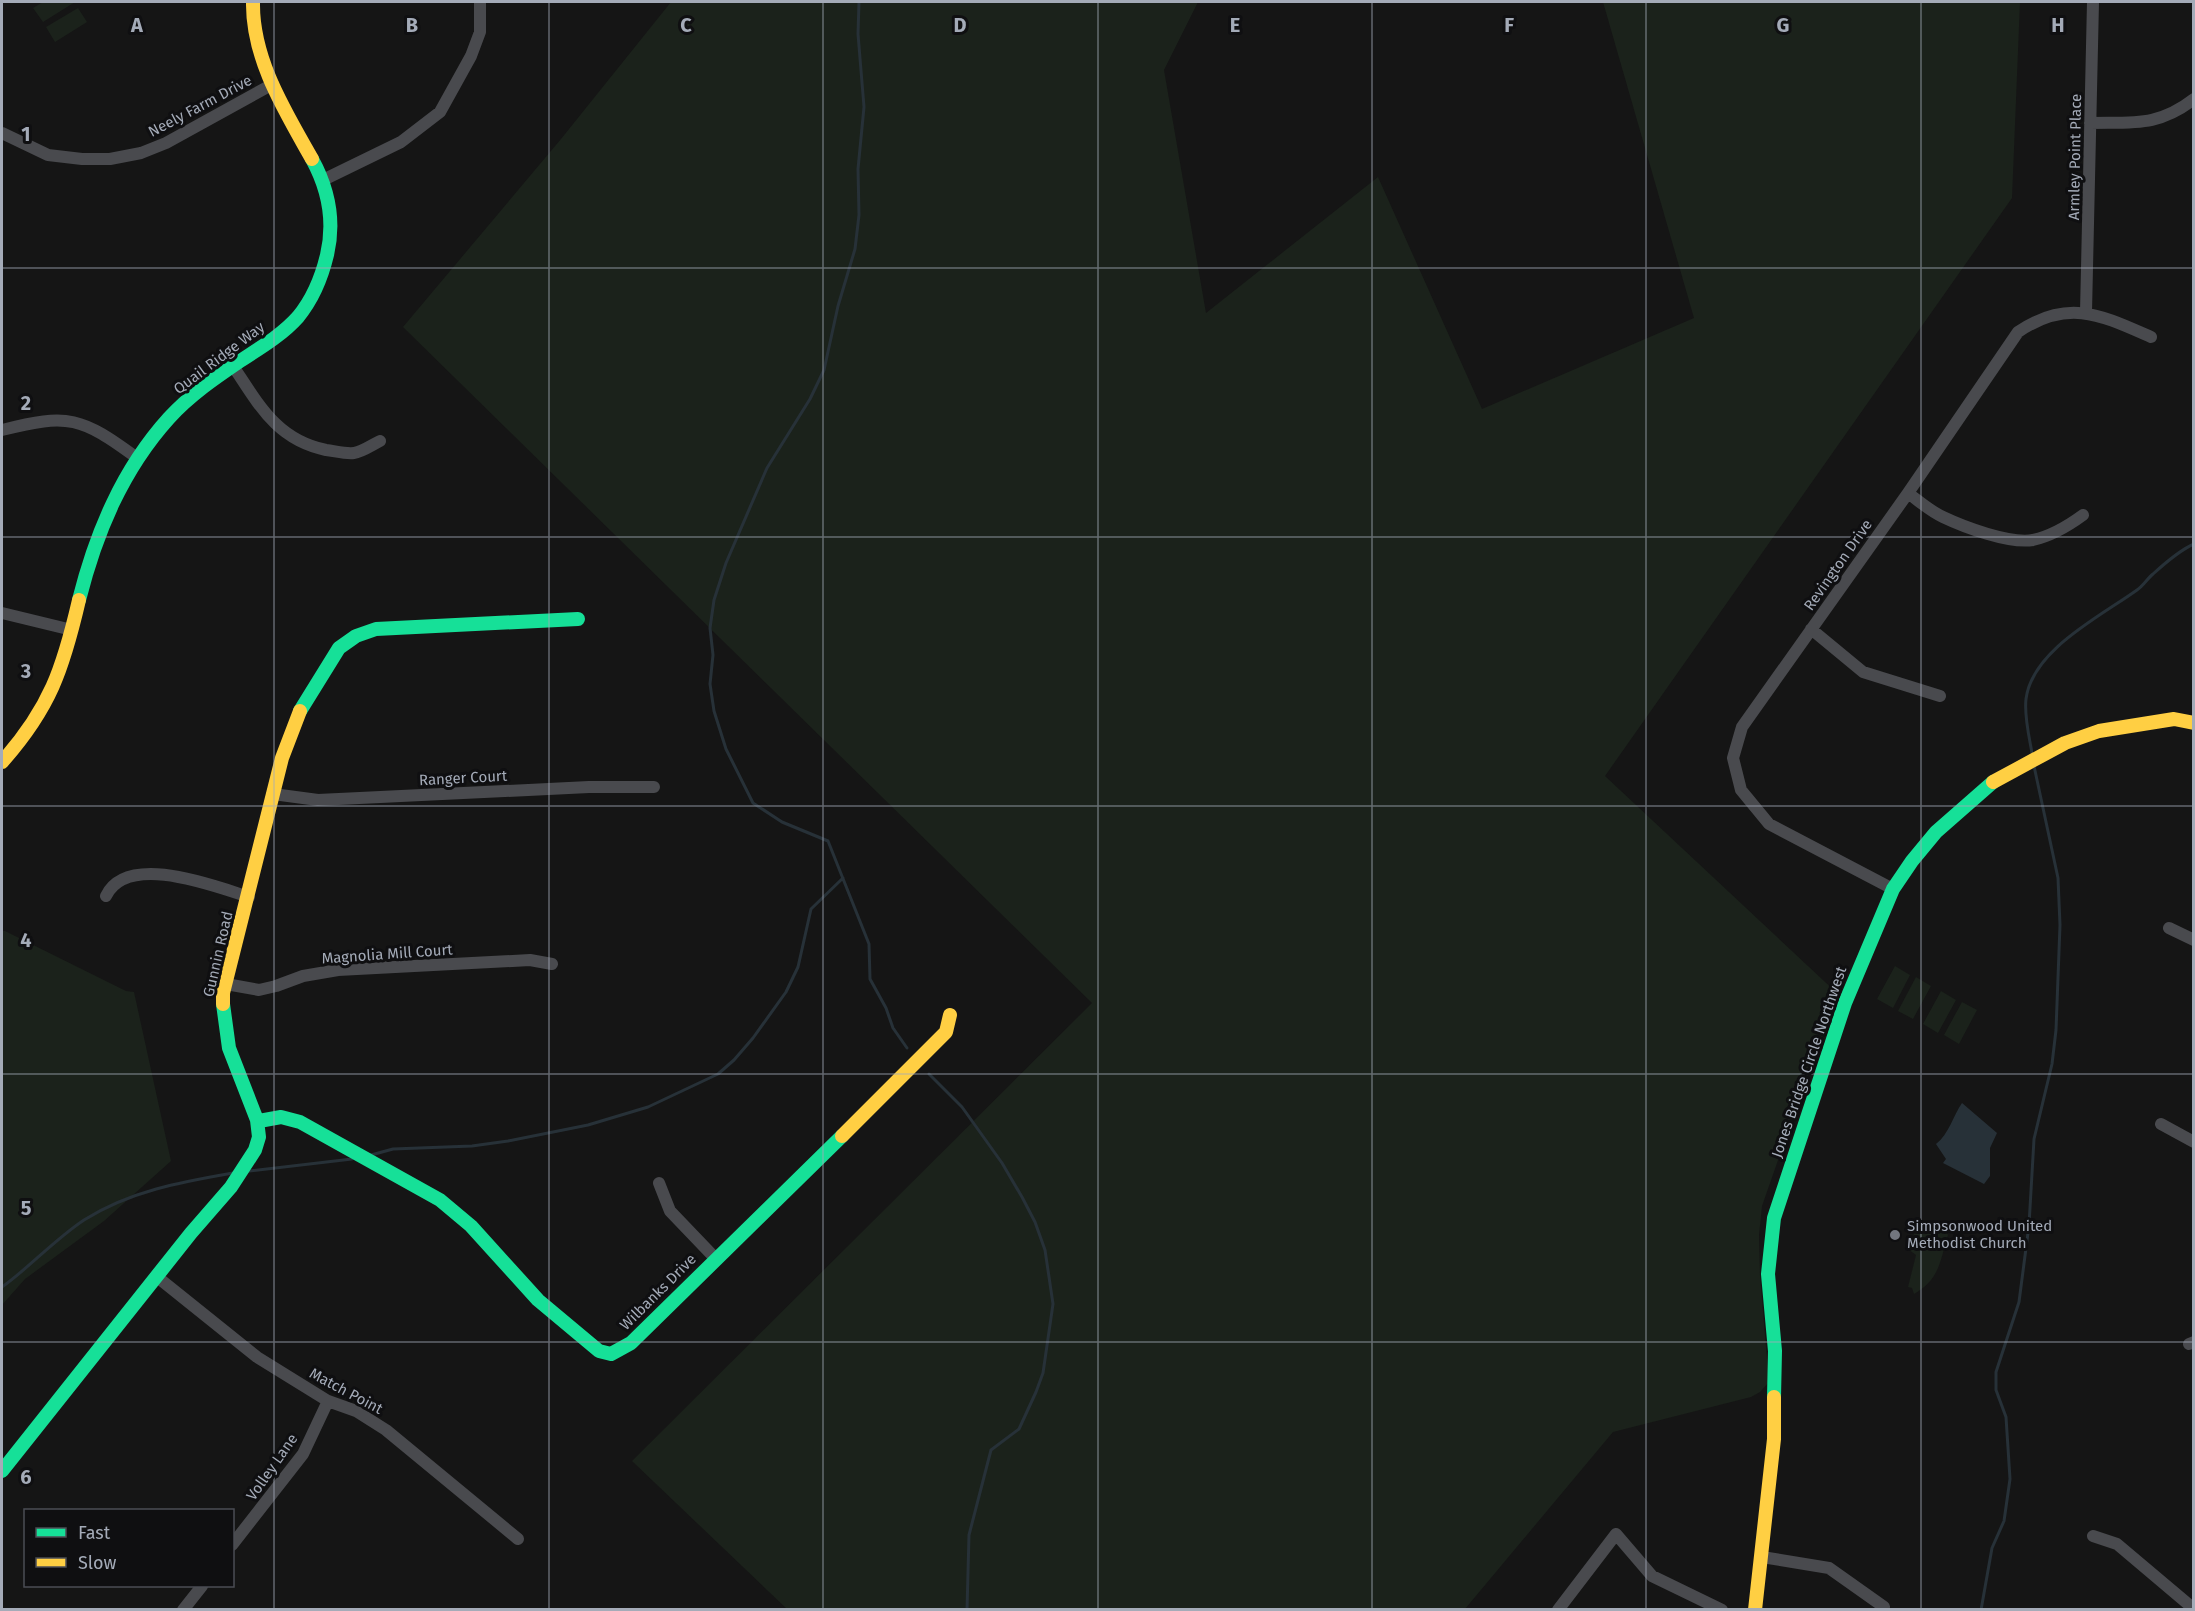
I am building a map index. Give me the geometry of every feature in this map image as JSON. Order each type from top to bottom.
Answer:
[{"type":"street","name":"Quail Ridge Way","points":[[2,762],[30,728],[50,696],[60,673],[94,547],[106,517],[137,458],[191,396],[267,343],[296,319],[311,297],[327,264],[332,239],[329,198],[323,180],[263,62],[255,33],[253,2]]},
{"type":"street","points":[[323,180],[401,142],[440,112],[471,56],[480,32],[480,2]]},
{"type":"street","name":"Armley Point Place","points":[[2086,312],[2093,2]]},
{"type":"street","name":"Neely Farm Drive","points":[[2,133],[48,155],[82,159],[110,159],[141,153],[166,142],[273,84]]},
{"type":"street","points":[[2090,123],[2148,122],[2178,111],[2193,99]]},
{"type":"street","name":"Revington Drive","points":[[1893,889],[1769,824],[1741,790],[1733,758],[1742,727],[1908,493],[2018,332],[2034,321],[2055,315],[2086,312],[2151,337]]},
{"type":"street","points":[[233,366],[261,408],[282,431],[309,446],[356,453],[380,441]]},
{"type":"street","points":[[2,430],[36,422],[61,420],[82,423],[102,432],[137,458]]},
{"type":"street","points":[[1908,493],[1941,517],[2014,541],[2033,540],[2051,534],[2068,526],[2083,515]]},
{"type":"street","points":[[2,613],[72,630]]},
{"type":"street","name":"Gunnin Road","points":[[259,1121],[231,1055],[224,1026],[223,993],[249,897],[282,758],[301,708],[339,648],[356,636],[376,629],[578,619]]},
{"type":"street","points":[[1811,629],[1863,672],[1940,696]]},
{"type":"street","name":"Jones Bridge Circle Northwest","points":[[1755,1610],[1774,1439],[1775,1351],[1768,1274],[1774,1218],[1845,1003],[1893,889],[1936,832],[1991,784],[2013,770],[2065,743],[2099,730],[2174,719],[2193,723]]},
{"type":"street","name":"Ranger Court","points":[[273,794],[318,800],[589,787],[654,787]]},
{"type":"street","points":[[106,896],[110,887],[128,877],[158,873],[188,879],[249,897]]},
{"type":"street","points":[[2169,928],[2193,940]]},
{"type":"street","name":"Magnolia Mill Court","points":[[226,984],[259,990],[303,976],[338,970],[530,960],[552,964]]},
{"type":"street","name":"Wilbanks Drive","points":[[259,1121],[281,1117],[300,1122],[440,1200],[471,1226],[538,1300],[599,1351],[611,1354],[631,1343],[946,1032],[950,1015]]},
{"type":"street","points":[[2,1471],[156,1276],[242,1172],[260,1135],[259,1121]]},
{"type":"street","points":[[2161,1124],[2193,1142]]},
{"type":"street","points":[[659,1183],[670,1211],[715,1258]]},
{"type":"street","name":"Match Point","points":[[156,1276],[257,1357],[328,1401],[356,1411],[386,1430],[518,1539]]},
{"type":"street","name":"Volley Lane","points":[[234,1542],[303,1454],[328,1401]]},
{"type":"street","points":[[1557,1610],[1616,1534],[1652,1576],[1722,1610]]},
{"type":"street","points":[[2093,1536],[2117,1544],[2193,1609]]},
{"type":"street","points":[[1762,1557],[1828,1568],[1884,1607]]},
{"type":"street","points":[[191,1607],[201,1587]]},
{"type":"shaded area","points":[[43,2],[75,2],[43,22],[33,8]]},
{"type":"shaded area","points":[[671,2],[1198,2],[1164,70],[1206,313],[1378,177],[1482,409],[1694,318],[1603,2],[2020,2],[2012,198],[1605,776],[1839,995],[1762,1206],[1759,1235],[1760,1276],[1769,1382],[1760,1392],[1751,1397],[1613,1432],[1465,1609],[787,1609],[632,1461],[1092,1003],[403,327],[561,139]]},
{"type":"shaded area","points":[[78,8],[87,22],[55,42],[46,27]]},
{"type":"shaded area","points":[[2,931],[126,991],[134,992],[171,1161],[104,1221],[25,1279],[2,1305]]},
{"type":"shaded area","points":[[1895,966],[1910,975],[1893,1008],[1877,999]]},
{"type":"shaded area","points":[[1916,977],[1931,986],[1913,1019],[1898,1011]]},
{"type":"shaded area","points":[[1941,991],[1956,1000],[1938,1033],[1923,1024]]},
{"type":"shaded area","points":[[1962,1002],[1977,1010],[1959,1044],[1944,1035]]},
{"type":"shaded area","points":[[1962,1103],[1997,1133],[1990,1148],[1990,1176],[1984,1184],[1943,1163],[1946,1159],[1936,1144],[1948,1130]]},
{"type":"shaded area","points":[[1924,1220],[1945,1230],[1948,1235],[1934,1276],[1914,1294],[1912,1288],[1908,1287],[1916,1255],[1905,1247]]},
{"type":"waterway","points":[[859,2],[858,34],[864,107],[858,169],[859,215],[855,249],[838,306],[824,370],[810,399],[767,468],[726,563],[714,600],[710,628],[713,655],[710,684],[714,711],[726,749],[753,803],[782,822],[828,841],[869,944],[870,979],[886,1008],[893,1028],[907,1048]]},
{"type":"waterway","points":[[2032,753],[2026,719],[2026,699],[2031,681],[2041,665],[2070,636],[2137,590],[2167,562],[2194,544]]},
{"type":"waterway","points":[[1981,1610],[1992,1548],[2004,1521],[2010,1479],[2006,1417],[1996,1390],[1996,1372],[2019,1302],[2029,1225],[2034,1139],[2052,1064],[2056,1030],[2060,925],[2058,878],[2034,766]]},
{"type":"waterway","points":[[371,1155],[393,1149],[472,1146],[588,1125],[648,1107],[718,1074],[753,1038],[786,992],[798,967],[811,909],[843,878]]},
{"type":"waterway","points":[[929,1074],[962,1107],[1002,1163],[1022,1197],[1035,1222],[1045,1250],[1053,1304],[1043,1373],[1036,1392],[1019,1429],[991,1450],[969,1535],[967,1610]]},
{"type":"waterway","points":[[249,1171],[352,1159]]},
{"type":"waterway","points":[[2,1287],[73,1228],[101,1210],[156,1189],[233,1173]]},
{"type":"traffic: fast","points":[[79,600],[94,551],[113,503],[124,481],[152,438],[194,394],[285,330],[298,317],[312,295],[325,263],[330,230],[329,206],[323,182],[312,159]]},
{"type":"traffic: fast","points":[[300,711],[339,648],[356,636],[376,629],[578,619]]},
{"type":"traffic: fast","points":[[1774,1397],[1775,1351],[1768,1274],[1774,1218],[1845,1003],[1893,889],[1936,832],[1993,782]]},
{"type":"traffic: fast","points":[[2,1471],[191,1233],[231,1187],[255,1150],[259,1137],[257,1120],[229,1048],[223,1004]]},
{"type":"traffic: fast","points":[[259,1121],[281,1117],[300,1122],[440,1200],[471,1226],[538,1300],[599,1351],[611,1354],[631,1343],[842,1136]]},
{"type":"traffic: slow","points":[[253,2],[254,23],[264,64],[281,103],[312,159]]},
{"type":"traffic: slow","points":[[2,762],[32,724],[52,687],[67,647],[79,600]]},
{"type":"traffic: slow","points":[[223,1004],[223,993],[282,758],[300,711]]},
{"type":"traffic: slow","points":[[1993,782],[2065,743],[2099,731],[2174,719],[2194,723]]},
{"type":"traffic: slow","points":[[842,1136],[946,1032],[950,1015]]},
{"type":"traffic: slow","points":[[1755,1610],[1774,1439],[1774,1397]]},
{"type":"place","name":"Simpsonwood United Methodist Church","points":[[1895,1235]]}]
